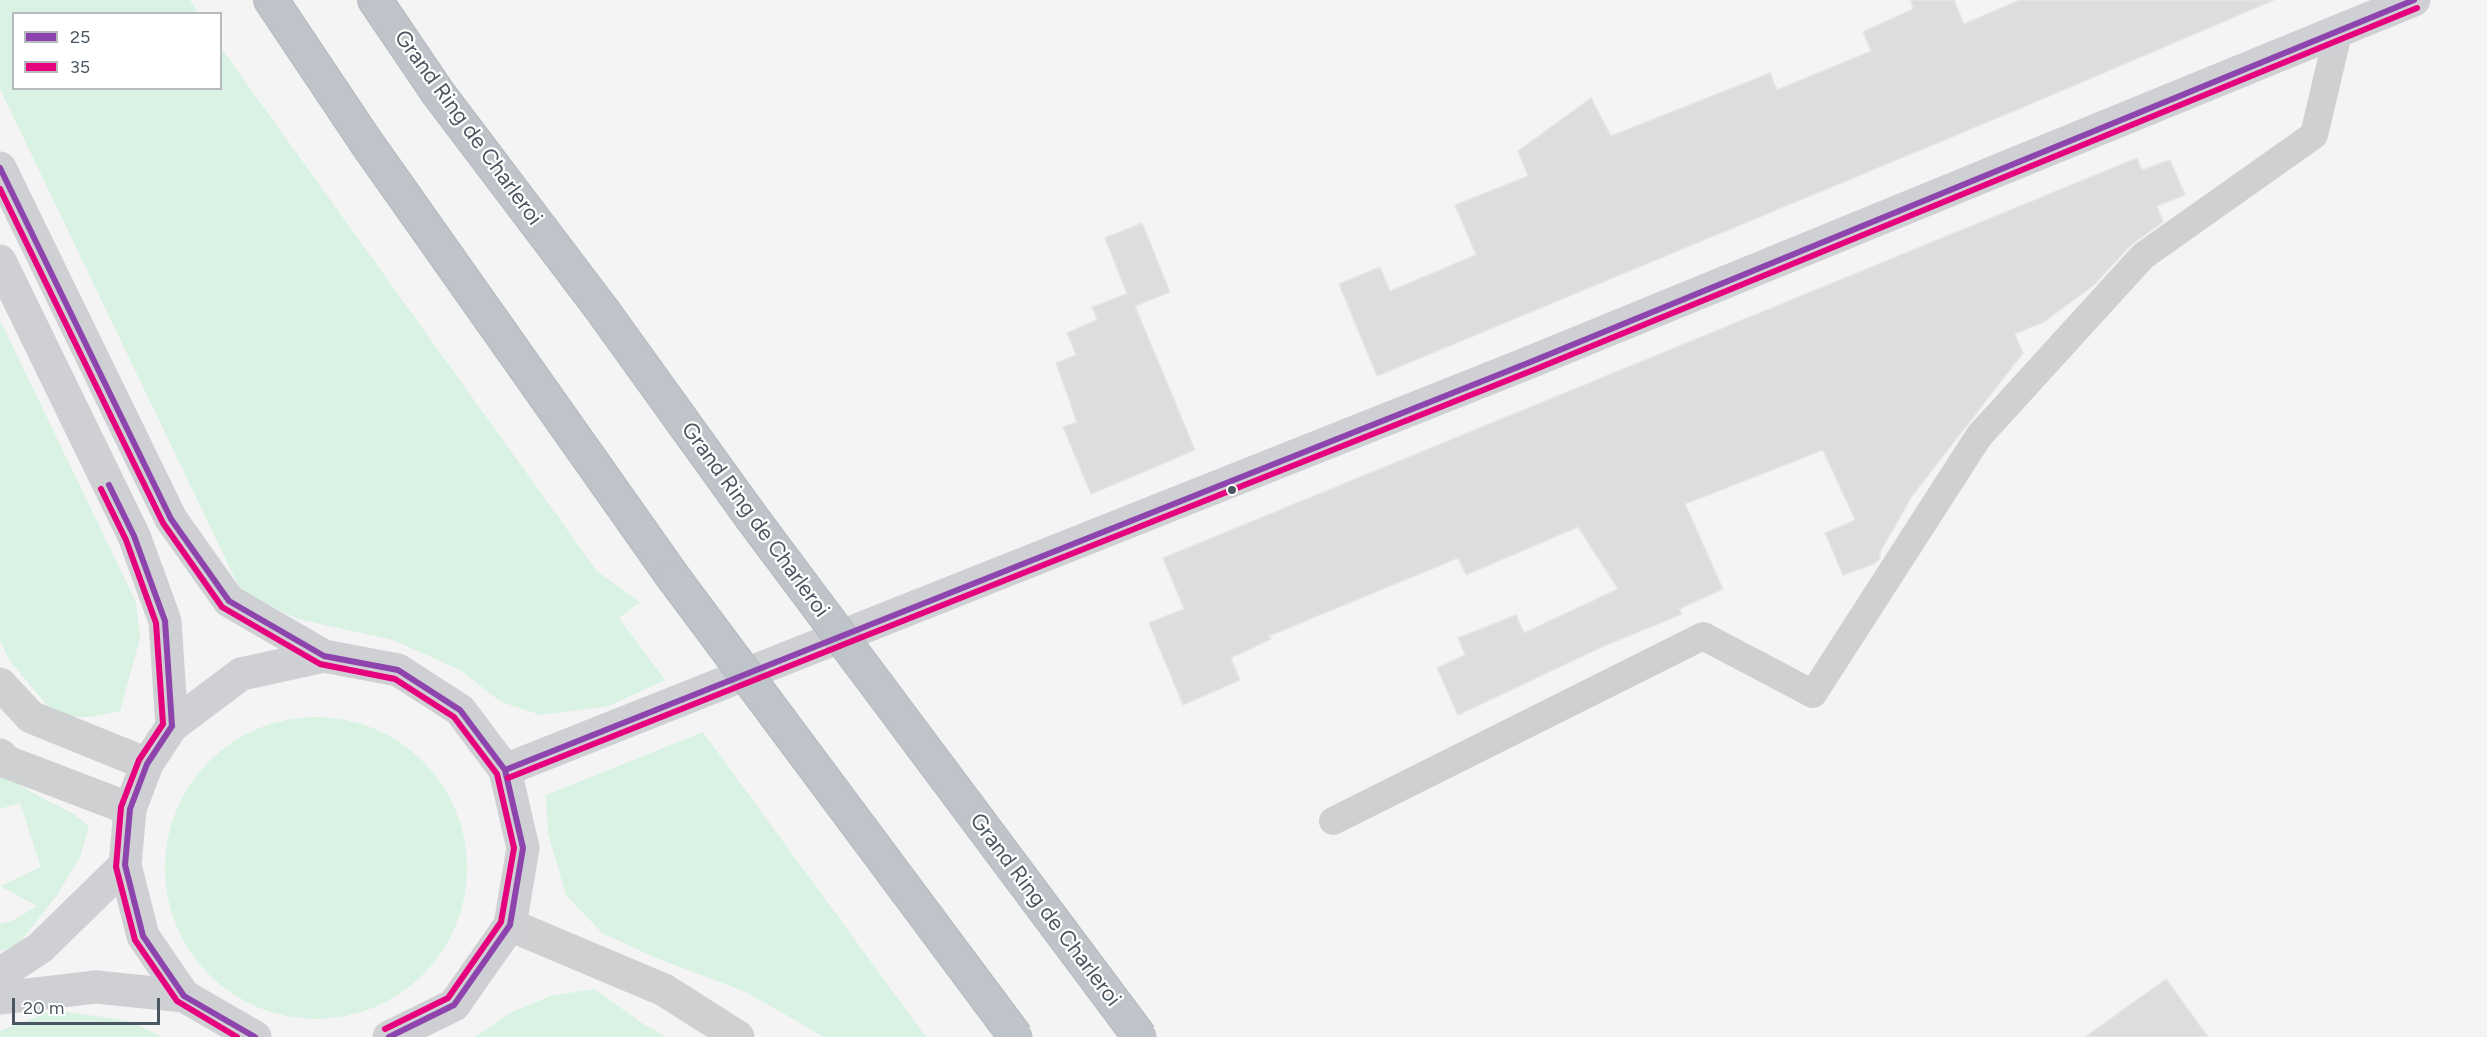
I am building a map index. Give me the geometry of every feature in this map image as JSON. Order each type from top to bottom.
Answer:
[{"type":"highway","points":[[271,0],[366,142],[673,577],[1016,1037]]},
{"type":"highway","name":"Grand Ring de Charleroi","points":[[375,0],[438,93],[603,311],[752,518],[1140,1037]]},
{"type":"main road","points":[[505,770],[1528,363],[2414,0]]},
{"type":"main road","points":[[0,168],[171,519],[229,601],[324,656],[398,670],[460,710],[505,770],[523,848],[510,925],[454,1005],[389,1037]]},
{"type":"main road","points":[[0,261],[138,546],[165,621],[172,726]]},
{"type":"main road","points":[[184,996],[142,936],[125,865],[130,809],[147,765],[172,726],[241,674],[324,656]]},
{"type":"main road","points":[[0,974],[40,948],[125,865]]},
{"type":"main road","points":[[0,998],[96,987],[184,996],[255,1037]]},
{"type":"street","points":[[0,684],[31,717],[147,765]]},
{"type":"street","points":[[0,755],[7,762],[130,809]]},
{"type":"street","points":[[510,925],[664,990],[738,1037]]},
{"type":"lane","points":[[1333,821],[1703,636],[1813,694],[1979,436],[2143,256],[2314,135],[2339,29]]},
{"type":"green space","points":[[0,0],[190,0],[197,12],[12,12],[12,90],[222,90],[222,49],[597,571],[640,602],[619,618],[665,680],[609,706],[541,715],[501,702],[460,670],[393,640],[298,619],[242,593],[0,89]]},
{"type":"green space","points":[[0,320],[136,602],[140,638],[120,711],[91,717],[69,717],[47,705],[9,660],[0,640]]},
{"type":"green space","points":[[301,717],[331,717],[360,723],[387,734],[412,751],[433,772],[450,797],[461,824],[465,838],[467,868],[465,898],[456,926],[442,952],[423,975],[400,994],[374,1008],[346,1017],[301,1019],[272,1013],[245,1002],[220,985],[199,964],[182,939],[171,912],[165,883],[165,853],[171,824],[182,797],[199,772],[220,751],[245,734],[272,723]]},
{"type":"green space","points":[[703,732],[926,1037],[824,1037],[746,992],[656,958],[602,933],[566,895],[548,834],[546,795]]},
{"type":"green space","points":[[0,773],[72,813],[89,826],[80,857],[57,895],[18,945],[0,951],[0,924],[14,920],[37,906],[0,886],[41,867],[20,803],[0,809]]},
{"type":"green space","points":[[594,989],[645,1025],[667,1037],[475,1037],[510,1013],[550,996]]},
{"type":"green space","points":[[54,1010],[130,1021],[162,1037],[0,1037],[0,1031]]},
{"type":"building","points":[[1911,0],[1954,0],[1964,24],[2020,0],[2274,0],[2014,111],[1377,376],[1339,284],[1380,267],[1390,291],[1476,255],[1455,205],[1528,176],[1518,151],[1591,98],[1611,136],[1770,73],[1777,90],[1871,51],[1863,32],[1913,9]]},
{"type":"building","points":[[2137,158],[2142,170],[2170,160],[2185,195],[2157,206],[2163,222],[2131,245],[2094,285],[2044,322],[2015,334],[2023,353],[1912,496],[1880,552],[1880,559],[1874,564],[1843,575],[1825,533],[1855,520],[1823,450],[1685,504],[1723,589],[1679,609],[1682,614],[1604,646],[1458,715],[1437,668],[1465,655],[1458,638],[1516,615],[1524,633],[1618,589],[1578,527],[1466,575],[1458,558],[1269,636],[1271,639],[1231,658],[1240,680],[1183,705],[1149,623],[1184,609],[1163,558]]},
{"type":"building","points":[[1142,223],[1170,292],[1135,306],[1195,450],[1091,494],[1063,427],[1077,422],[1056,363],[1076,355],[1067,333],[1097,320],[1092,307],[1127,294],[1105,238]]},
{"type":"building","points":[[2166,979],[2208,1037],[2085,1037]]},
{"type":"transit line","name":"25","points":[[505,770],[1528,363],[2414,0]]},
{"type":"transit line","name":"35","points":[[508,778],[1531,371],[2417,8]]},
{"type":"transit line","name":"25","points":[[0,168],[171,519],[229,601],[324,656],[398,670],[460,710],[505,770],[523,848],[510,925],[454,1005],[389,1037]]},
{"type":"transit line","name":"35","points":[[0,189],[163,523],[222,607],[320,664],[395,679],[454,717],[497,774],[514,848],[501,922],[448,998],[385,1029]]},
{"type":"transit line","name":"25","points":[[109,485],[134,536],[165,621],[172,726]]},
{"type":"transit line","name":"35","points":[[101,489],[126,540],[156,623],[163,724],[139,760],[121,807],[116,867],[135,940],[177,1001],[237,1037]]},
{"type":"transit line","name":"25","points":[[172,726],[147,764],[130,809],[125,865],[143,936],[184,996],[255,1037]]}]
